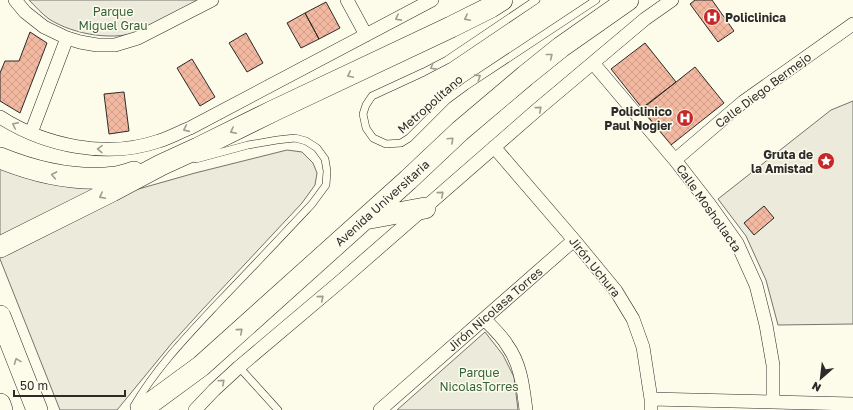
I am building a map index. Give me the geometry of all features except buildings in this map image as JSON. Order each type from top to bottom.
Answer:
[{"type":"main road","points":[[0,247],[161,165],[451,27],[502,0]]},
{"type":"main road","name":"Avenida Universitaria","points":[[141,410],[200,366],[364,220],[460,131],[525,76],[561,47],[628,0]]},
{"type":"main road","points":[[0,158],[34,170],[74,178],[117,177],[161,165]]},
{"type":"main road","points":[[364,220],[425,208]]},
{"type":"main road","points":[[0,316],[37,410]]},
{"type":"main road","points":[[168,410],[200,366]]},
{"type":"main road","points":[[0,404],[2,410]]},
{"type":"street","points":[[16,0],[25,12],[44,28],[67,38],[97,45],[115,44],[138,38],[212,0]]},
{"type":"street","points":[[347,0],[366,35]]},
{"type":"street","points":[[0,117],[31,133],[73,146],[95,149],[114,149],[139,146],[159,141],[190,128],[432,0]]},
{"type":"street","points":[[195,410],[239,366],[342,280],[494,147],[645,19],[672,0]]},
{"type":"street","name":"Calle Diego Bermejo","points":[[675,160],[743,102],[853,24]]},
{"type":"street","points":[[31,133],[67,38]]},
{"type":"street","name":"Calle Moshollacta","points":[[593,63],[675,160],[737,243],[756,285],[766,325],[773,365],[773,402]]},
{"type":"street","name":"Jirón Uchura","points":[[494,147],[616,291],[633,319],[643,347],[651,405]]},
{"type":"street","name":"Jirón Nicolasa Torres","points":[[380,410],[574,240]]},
{"type":"street","points":[[484,319],[508,345],[518,365],[526,410]]},
{"type":"street","points":[[651,405],[773,402],[853,404]]},
{"type":"lane","name":"Metropolitano","points":[[536,0],[446,60],[411,79],[372,96],[366,105],[363,114],[366,128],[373,138],[386,144],[401,143],[409,138],[447,100],[466,86],[596,0]]},
{"type":"lane","points":[[132,410],[140,396],[159,370],[188,336],[312,204],[326,185],[328,171],[325,159],[317,148],[306,141],[295,138],[248,145],[191,160],[161,165]]},
{"type":"lane","points":[[239,366],[278,410]]},
{"type":"green space","name":"Parque Miguel Grau","points":[[29,0],[198,0],[144,30],[121,36],[108,36],[83,33],[59,25],[46,17]]},
{"type":"green space","points":[[853,101],[853,324],[778,325],[766,280],[746,236],[718,199],[831,110]]},
{"type":"green space","points":[[287,150],[302,152],[313,163],[317,173],[315,185],[302,203],[172,343],[117,410],[60,410],[0,256],[128,192],[195,173]]},
{"type":"green space","points":[[0,163],[105,186],[0,238]]},
{"type":"green space","name":"Parque NicolasTorres","points":[[485,332],[503,355],[514,377],[518,410],[397,410]]},
{"type":"place","name":"Policlinica","points":[[712,17]]},
{"type":"place","name":"Policlinico Paul Nogier","points":[[685,118]]},
{"type":"place","name":"Gruta de la Amistad","points":[[826,161]]}]
